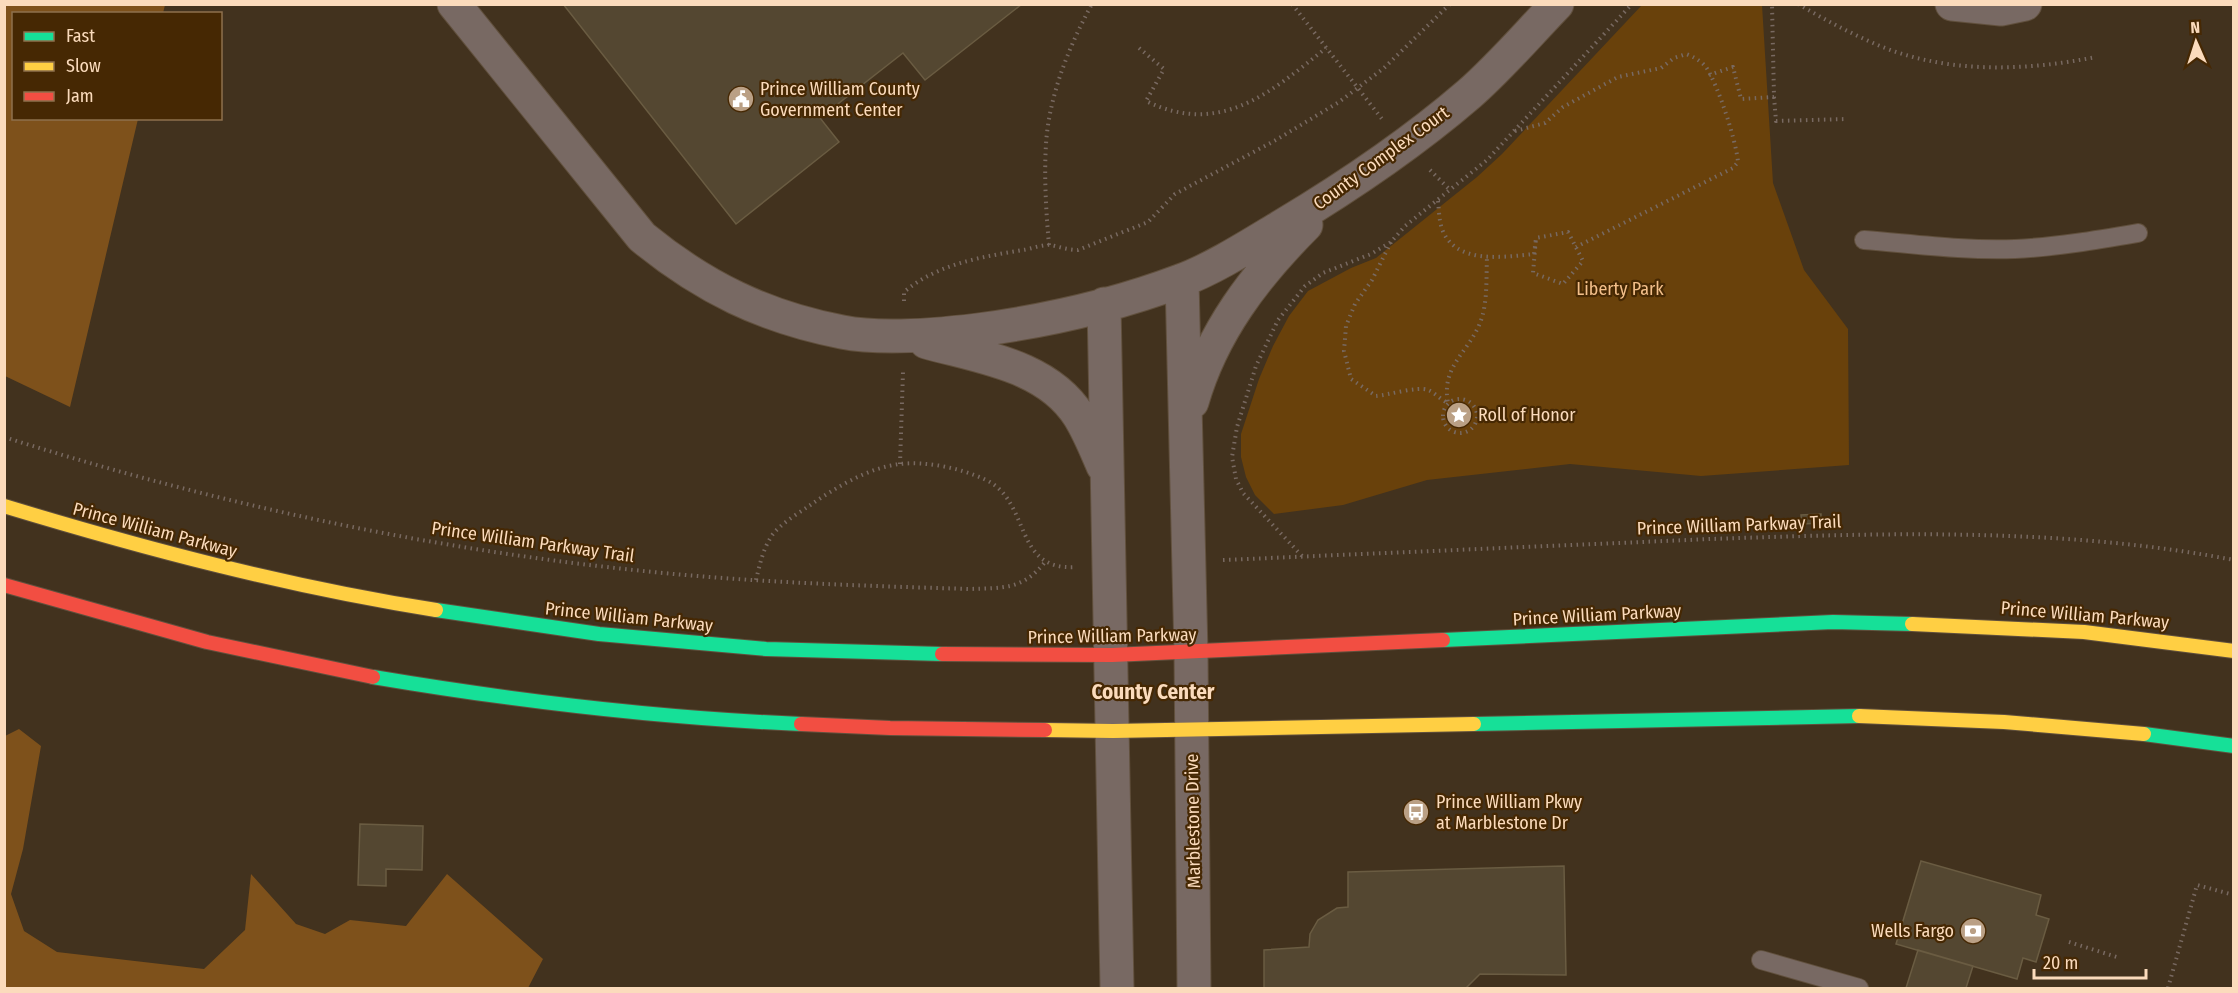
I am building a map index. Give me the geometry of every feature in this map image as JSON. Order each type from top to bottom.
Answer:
[{"type":"highway","name":"Prince William Parkway","points":[[4,506],[131,544],[266,578],[433,610],[599,634],[766,649],[944,655],[1112,655],[1833,622],[1941,623],[2051,629],[2176,641],[2234,651]]},
{"type":"highway","points":[[4,585],[207,642],[370,676],[552,704],[712,719],[890,728],[1113,731],[1854,716],[1935,717],[2096,728],[2234,746]]},
{"type":"street","points":[[454,4],[642,237],[675,264],[728,295],[773,314],[844,333],[904,336],[1017,368],[1048,385],[1062,396],[1079,415],[1108,476]]},
{"type":"street","name":"County Complex Court","points":[[904,336],[990,328],[1033,321],[1104,304],[1182,280],[1251,245],[1339,192],[1406,144],[1471,92],[1557,4]]},
{"type":"street","points":[[1952,4],[2001,9],[2025,4]]},
{"type":"street","points":[[1186,450],[1191,405],[1200,374],[1234,310],[1280,251],[1339,192]]},
{"type":"street","points":[[1182,280],[1191,653]]},
{"type":"street","points":[[1104,304],[1117,988]]},
{"type":"street","name":"Marblestone Drive","points":[[1191,653],[1194,988]]},
{"type":"lane","points":[[1864,240],[1954,248],[2013,249],[2066,245],[2138,233]]},
{"type":"lane","points":[[1761,960],[1859,988]]},
{"type":"path","points":[[1050,245],[1046,142],[1051,109],[1079,29],[1092,4]]},
{"type":"path","points":[[1292,4],[1375,112],[1450,191]]},
{"type":"path","points":[[900,464],[904,292],[919,280],[960,263],[1050,245],[1067,250],[1078,250],[1148,222],[1175,194],[1312,119],[1358,90],[1406,49],[1450,4]]},
{"type":"path","points":[[1448,403],[1428,390],[1411,390],[1376,396],[1351,379],[1344,351],[1346,326],[1355,304],[1372,280],[1391,242],[1405,226],[1487,160],[1632,4]]},
{"type":"path","points":[[1772,4],[1776,120],[1847,119]]},
{"type":"path","points":[[1798,4],[1833,24],[1882,47],[1929,60],[1966,66],[2028,68],[2096,57]]},
{"type":"path","points":[[1138,48],[1164,69],[1146,101],[1178,112],[1202,115],[1221,113],[1241,107],[1263,96],[1326,48]]},
{"type":"path","points":[[1514,131],[1545,123],[1563,107],[1618,76],[1661,68],[1674,57],[1686,54],[1695,58],[1706,68],[1724,110],[1737,149],[1738,162],[1733,168],[1576,247]]},
{"type":"path","points":[[1709,75],[1733,67],[1742,99],[1774,97]]},
{"type":"path","points":[[1438,200],[1441,226],[1445,237],[1462,251],[1487,258],[1534,254],[1536,237]]},
{"type":"path","points":[[1568,231],[1583,261],[1563,284],[1533,273],[1536,237],[1568,231]]},
{"type":"path","points":[[1302,556],[1243,493],[1236,479],[1232,457],[1237,427],[1256,366],[1278,320],[1305,286],[1323,273],[1371,254],[1391,242]]},
{"type":"path","points":[[1448,403],[1455,399],[1463,399],[1474,407],[1477,415],[1471,429],[1456,432],[1445,425],[1442,415],[1448,403],[1447,382],[1455,361],[1480,323],[1485,305],[1487,258]]},
{"type":"path","name":"Prince William Parkway Trail","points":[[4,437],[258,506],[426,541],[584,564],[756,580],[958,589],[996,588],[1020,584],[1035,574],[1045,562]]},
{"type":"path","points":[[756,580],[764,551],[774,533],[795,516],[840,486],[900,464],[933,465],[986,480],[1001,490],[1009,501],[1033,552],[1045,562],[1059,568]]},
{"type":"path","name":"Prince William Parkway Trail","points":[[1245,559],[1877,535],[2070,540],[2122,544],[2234,560]]},
{"type":"path","points":[[2168,988],[2197,885],[2234,895]]},
{"type":"path","points":[[2069,942],[2120,958]]},
{"type":"green space","name":"Liberty Park","points":[[1642,5],[1762,5],[1773,183],[1804,270],[1848,329],[1849,465],[1701,476],[1570,464],[1427,480],[1343,505],[1274,514],[1255,495],[1246,477],[1241,457],[1241,434],[1259,379],[1289,316],[1308,291],[1351,268],[1376,258],[1477,177],[1502,154]]},
{"type":"shaded area","points":[[5,4],[165,5],[163,12],[12,12],[12,120],[138,120],[70,407],[5,376]]},
{"type":"shaded area","points":[[19,729],[41,746],[23,849],[11,894],[24,931],[57,952],[204,969],[245,930],[251,874],[296,924],[325,934],[350,920],[406,926],[447,874],[543,959],[528,988],[5,988],[5,736]]},
{"type":"building","name":"Prince William County Government Center","points":[[563,4],[1022,4],[925,80],[903,53],[820,118],[839,142],[736,224]]},
{"type":"building","points":[[1821,514],[1821,523],[1802,524],[1801,515]]},
{"type":"building","points":[[1426,806],[1426,816],[1407,816],[1406,807]]},
{"type":"building","points":[[360,824],[423,826],[422,870],[386,869],[386,886],[358,885]]},
{"type":"building","name":"Wells Fargo","points":[[1921,861],[2041,895],[2036,915],[2049,919],[2036,962],[2023,958],[2017,979],[1896,944]]},
{"type":"building","points":[[1564,866],[1566,975],[1480,974],[1466,988],[1264,988],[1264,950],[1309,947],[1310,934],[1318,920],[1337,908],[1348,907],[1348,872]]},
{"type":"building","points":[[1918,950],[1973,966],[1966,988],[1906,988]]},
{"type":"traffic: fast","points":[[436,610],[599,634],[766,649],[942,654]]},
{"type":"traffic: fast","points":[[1443,640],[1833,622],[1912,624]]},
{"type":"traffic: fast","points":[[373,677],[480,694],[587,707],[694,718],[801,724]]},
{"type":"traffic: fast","points":[[1474,724],[1859,716]]},
{"type":"traffic: fast","points":[[2144,734],[2234,746]]},
{"type":"traffic: slow","points":[[4,506],[218,565],[326,590],[436,610]]},
{"type":"traffic: slow","points":[[1912,624],[2084,632],[2234,651]]},
{"type":"traffic: slow","points":[[1859,716],[2004,722],[2144,734]]},
{"type":"traffic: slow","points":[[1045,730],[1113,731],[1474,724]]},
{"type":"traffic: jam","points":[[4,585],[207,642],[373,677]]},
{"type":"traffic: jam","points":[[942,654],[1112,655],[1443,640]]},
{"type":"traffic: jam","points":[[801,724],[890,728],[1045,730]]},
{"type":"place","name":"Prince William County Government Center","points":[[741,99]]},
{"type":"place","name":"Roll of Honor","points":[[1459,415]]},
{"type":"place","name":"Prince William Pkwy at Marblestone Dr","points":[[1416,812]]},
{"type":"place","name":"Wells Fargo","points":[[1973,931]]},
{"type":"district","name":"County Center","points":[[1153,692]]}]
